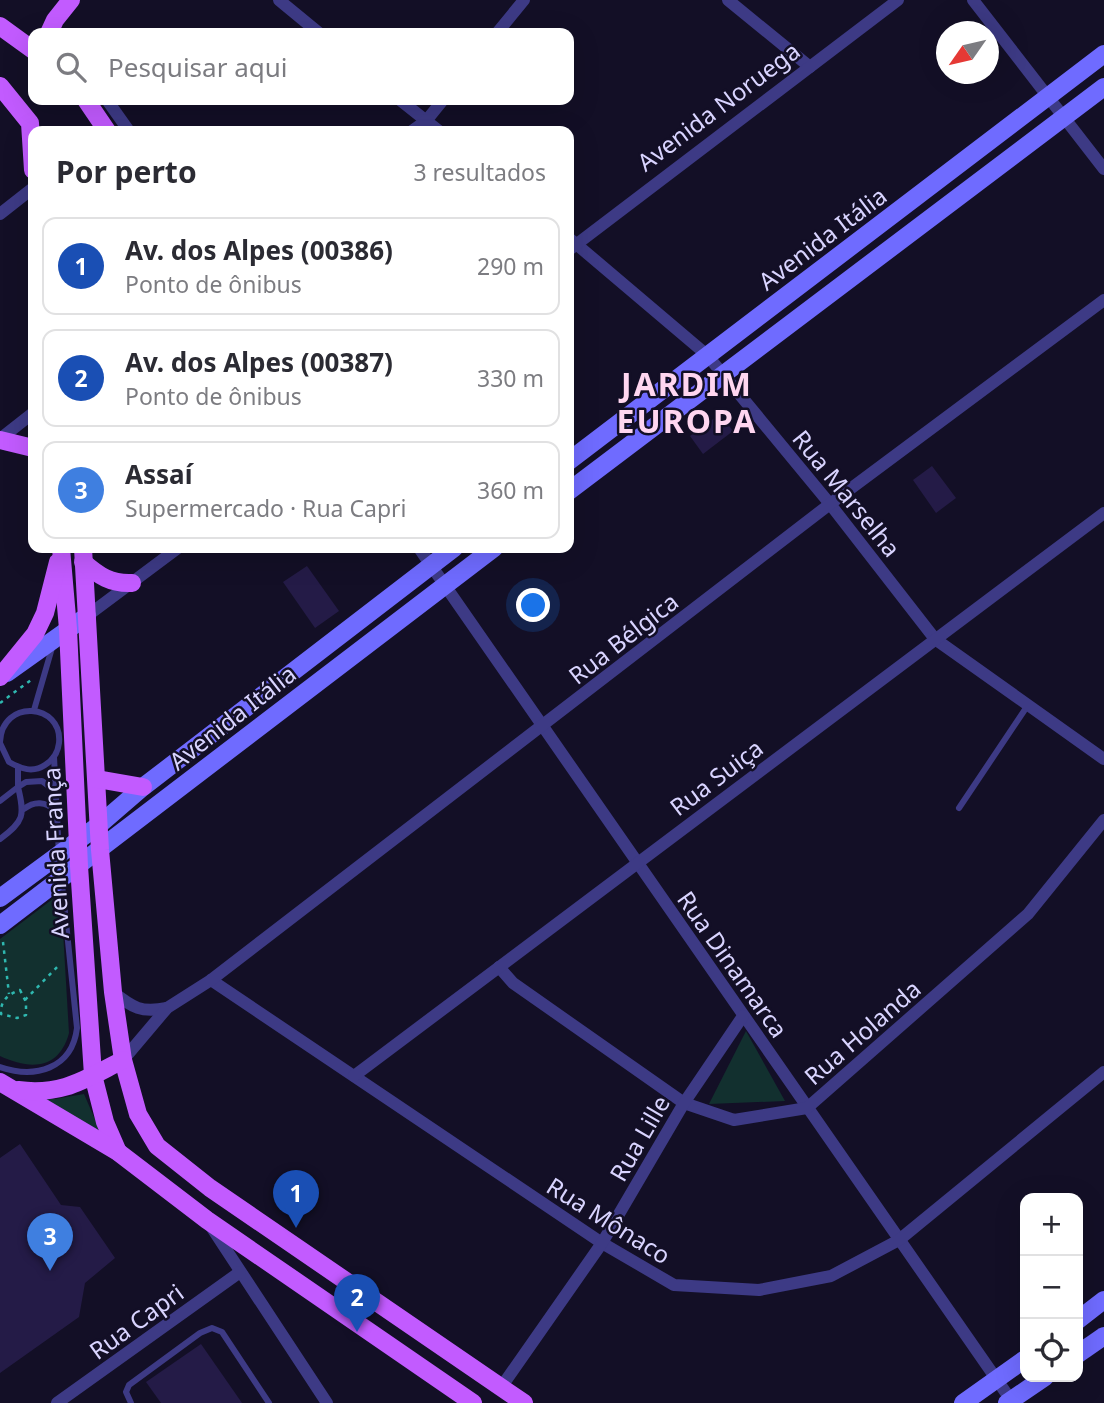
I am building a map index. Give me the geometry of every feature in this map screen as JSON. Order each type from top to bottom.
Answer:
[{"type":"main road","points":[[57,28],[71,0]]},
{"type":"main road","points":[[0,26],[28,46]]},
{"type":"main road","name":"Avenida Itália","points":[[574,457],[1104,54]]},
{"type":"main road","points":[[0,86],[31,126]]},
{"type":"main road","name":"Avenida Itália","points":[[574,487],[1104,87]]},
{"type":"main road","points":[[89,105],[104,126]]},
{"type":"main road","points":[[0,440],[28,447]]},
{"type":"main road","points":[[0,678],[35,634],[45,613],[60,553]]},
{"type":"main road","name":"Avenida França","points":[[61,553],[61,634],[93,1075],[105,1122],[118,1152]]},
{"type":"main road","name":"Avenida Itália","points":[[0,898],[99,825],[143,787],[447,553]]},
{"type":"main road","name":"Avenida Itália","points":[[1,932],[62,879],[487,553]]},
{"type":"main road","points":[[83,555],[102,578],[113,582],[132,583]]},
{"type":"main road","name":"Avenida França","points":[[83,555],[100,850],[113,992],[123,1060],[138,1114],[158,1146],[229,1202],[524,1403]]},
{"type":"main road","points":[[0,678],[87,616]]},
{"type":"main road","points":[[97,779],[143,787]]},
{"type":"main road","points":[[7,1086],[36,1093],[57,1091],[123,1060]]},
{"type":"main road","points":[[7,1086],[118,1152],[207,1220],[473,1403]]},
{"type":"main road","points":[[1079,1319],[1104,1300]]},
{"type":"main road","points":[[1083,1351],[1104,1336]]},
{"type":"main road","points":[[963,1403],[1020,1363]]},
{"type":"main road","points":[[1010,1402],[1038,1382]]},
{"type":"street","points":[[279,0],[294,5],[315,28]]},
{"type":"street","points":[[501,28],[524,0]]},
{"type":"street","points":[[729,0],[810,67]]},
{"type":"street","name":"Avenida Noruega","points":[[574,242],[898,0]]},
{"type":"street","points":[[973,0],[1104,169]]},
{"type":"street","points":[[111,105],[125,126]]},
{"type":"street","points":[[406,105],[432,126]]},
{"type":"street","points":[[419,126],[439,105]]},
{"type":"street","points":[[0,214],[28,192]]},
{"type":"street","name":"Rua Marselha","points":[[574,246],[707,355],[830,504],[935,639],[1104,759]]},
{"type":"street","name":"Rua Bélgica","points":[[123,1060],[167,1008],[211,980],[830,504],[1104,300]]},
{"type":"street","points":[[0,440],[28,417]]},
{"type":"street","name":"Rua Suiça","points":[[354,1076],[1104,513]]},
{"type":"street","points":[[87,616],[171,553]]},
{"type":"street","name":"Rua Dinamarca","points":[[423,553],[1010,1402]]},
{"type":"street","name":"Rua Holanda","points":[[499,967],[513,983],[684,1103],[734,1120],[807,1108],[1028,914],[1104,820]]},
{"type":"street","name":"Rua Mônaco","points":[[211,980],[602,1244],[674,1286],[760,1290],[831,1276],[899,1240],[1104,1072]]},
{"type":"street","points":[[113,992],[130,1005],[147,1012],[167,1008]]},
{"type":"street","name":"Rua Lille","points":[[502,1386],[602,1244],[684,1103],[743,1016]]},
{"type":"street","points":[[207,1220],[327,1403]]},
{"type":"street","name":"Rua Capri","points":[[57,1403],[240,1272]]},
{"type":"lane","points":[[34,710],[61,634]]},
{"type":"lane","points":[[959,808],[1028,705]]},
{"type":"lane","points":[[0,1067],[25,1073],[40,1072],[65,1058],[75,1044],[77,1028],[56,813],[54,757],[58,748],[57,728],[52,720],[34,710],[25,710],[8,719],[3,727],[0,743],[2,756],[9,762],[18,767],[38,769],[54,757]]},
{"type":"lane","points":[[18,767],[18,787],[24,809]]},
{"type":"lane","points":[[0,801],[26,782],[42,781],[55,790]]},
{"type":"lane","points":[[0,839],[17,826],[24,809],[29,805],[41,802],[56,813]]},
{"type":"lane","points":[[131,1403],[126,1392],[130,1385],[200,1333],[212,1328],[222,1332],[269,1403]]},
{"type":"path","points":[[1,932],[9,994]]},
{"type":"path","points":[[25,999],[69,956]]},
{"type":"path","points":[[20,990],[25,999],[24,1017],[13,1018],[1,1014],[1,1005],[9,994],[20,990]]},
{"type":"green space","points":[[58,895],[61,897],[69,1033],[58,1054],[51,1060],[42,1064],[22,1064],[0,1056],[0,939]]},
{"type":"green space","points":[[746,1031],[785,1101],[709,1104]]},
{"type":"green space","points":[[84,1094],[103,1138],[37,1098],[55,1099]]},
{"type":"building","points":[[720,414],[733,431],[703,454],[690,436]]},
{"type":"building","points":[[932,466],[956,498],[936,513],[913,480]]},
{"type":"building","points":[[307,566],[339,611],[315,628],[283,582]]},
{"type":"building","points":[[20,1144],[61,1205],[80,1207],[115,1258],[85,1283],[79,1317],[0,1373],[0,1158]]},
{"type":"building","points":[[201,1344],[242,1403],[161,1403],[146,1382]]},
{"type":"place","name":"Av. dos Alpes (00386)","points":[[296,1228]]},
{"type":"place","name":"Assaí","points":[[50,1271]]},
{"type":"place","name":"Av. dos Alpes (00387)","points":[[357,1332]]},
{"type":"district","name":"JARDIM EUROPA","points":[[687,402]]}]
